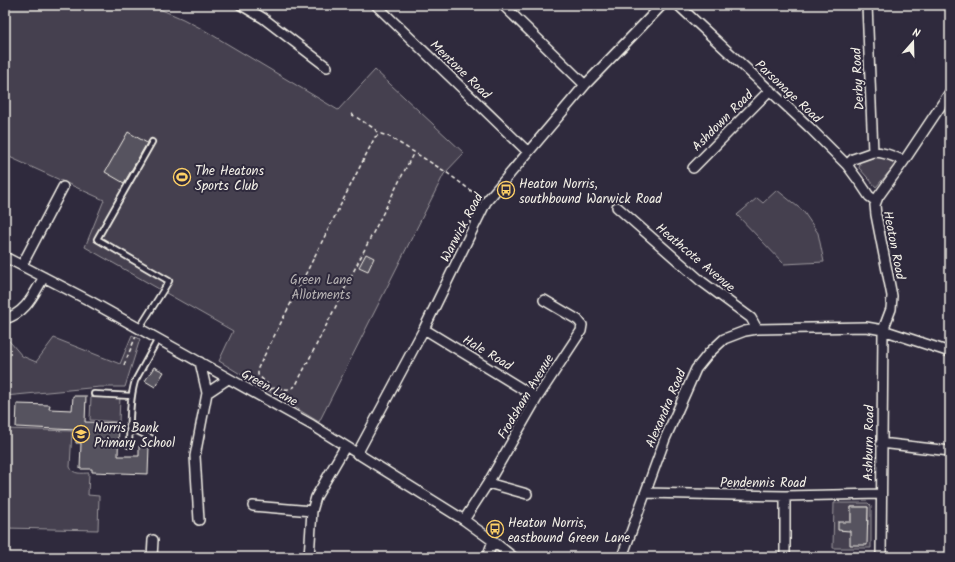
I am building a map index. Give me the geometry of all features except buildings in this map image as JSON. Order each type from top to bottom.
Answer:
[{"type":"street","points":[[241,5],[263,18],[327,67]]},
{"type":"street","name":"Mentone Road","points":[[376,5],[528,152]]},
{"type":"street","points":[[503,5],[585,85]]},
{"type":"street","name":"Warwick Road","points":[[357,454],[424,329],[486,202],[585,85],[662,5]]},
{"type":"street","name":"Parsonage Road","points":[[678,5],[770,90],[847,166],[862,184],[869,196],[876,201]]},
{"type":"street","name":"Derby Road","points":[[867,5],[873,152]]},
{"type":"street","name":"Ashdown Road","points":[[693,168],[770,90]]},
{"type":"street","name":"Heaton Road","points":[[883,330],[891,309],[892,296],[876,215],[876,201],[950,92]]},
{"type":"street","points":[[847,166],[853,159],[873,152],[886,154],[904,161]]},
{"type":"street","points":[[22,266],[62,187]]},
{"type":"street","name":"Heathcote Avenue","points":[[617,207],[701,281],[751,318],[757,329]]},
{"type":"street","name":"Green Lane","points":[[5,256],[312,425],[464,520],[513,557]]},
{"type":"street","points":[[5,319],[12,317],[26,308],[44,277]]},
{"type":"street","name":"Frodsham Avenue","points":[[464,520],[488,483],[537,398],[581,331],[582,325],[578,320],[544,300]]},
{"type":"street","name":"Alexandra Road","points":[[622,557],[666,438],[696,369],[709,353],[724,339],[745,330],[757,329],[866,327],[883,330]]},
{"type":"street","name":"Hale Road","points":[[424,329],[537,398]]},
{"type":"street","points":[[883,330],[950,352]]},
{"type":"street","name":"Ashburn Road","points":[[881,557],[883,330]]},
{"type":"street","points":[[199,520],[196,456],[207,393],[200,362]]},
{"type":"street","points":[[207,393],[228,379]]},
{"type":"street","points":[[881,443],[950,452]]},
{"type":"street","points":[[309,557],[312,511],[316,497],[345,447]]},
{"type":"street","points":[[488,483],[527,494]]},
{"type":"street","name":"Pendennis Road","points":[[646,493],[785,496],[881,494]]},
{"type":"street","points":[[785,496],[785,557]]},
{"type":"street","points":[[253,506],[312,511]]},
{"type":"street","points":[[152,557],[153,540]]},
{"type":"street","points":[[487,557],[493,541]]},
{"type":"lane","points":[[139,329],[169,281],[97,239],[152,142]]},
{"type":"lane","points":[[128,445],[132,396],[135,381],[158,340]]},
{"type":"lane","points":[[94,394],[132,396]]},
{"type":"lane","points":[[130,427],[153,439]]},
{"type":"path","points":[[351,114],[375,129],[378,134]]},
{"type":"path","points":[[378,134],[388,136],[446,172],[486,202]]},
{"type":"path","points":[[271,390],[269,385],[258,375],[258,368],[373,141],[378,134]]},
{"type":"path","points":[[266,399],[271,390],[276,388],[287,390],[296,385],[414,152]]},
{"type":"path","points":[[124,365],[139,329]]},
{"type":"green space","name":"The Heatons Sports Club","points":[[5,5],[150,5],[204,30],[338,110],[375,70],[464,153],[444,174],[319,422],[219,361],[233,331],[85,247],[104,200],[5,155],[8,145],[5,143]]},
{"type":"green space","points":[[872,156],[883,157],[896,164],[876,187],[859,168],[860,164],[858,162],[861,159]]},
{"type":"green space","points":[[777,190],[803,211],[818,233],[824,262],[784,264],[737,215],[757,198],[763,203]]},
{"type":"green space","points":[[132,335],[140,339],[125,387],[100,387],[5,396],[5,336],[22,356],[36,362],[54,338],[120,364]]},
{"type":"green space","points":[[91,396],[120,397],[119,422],[90,420]]},
{"type":"green space","points":[[5,429],[72,431],[70,467],[71,470],[75,472],[89,473],[88,495],[99,496],[98,530],[5,528]]},
{"type":"green space","points":[[834,503],[868,503],[871,506],[871,548],[833,548]],"holes":[[[851,507],[868,507],[868,525],[851,525]]]},
{"type":"place","name":"The Heatons Sports Club","points":[[182,177]]},
{"type":"place","name":"Heaton Norris, southbound Warwick Road","points":[[506,190]]},
{"type":"place","name":"Norris Bank Primary School","points":[[81,434]]},
{"type":"place","name":"Heaton Norris, eastbound Green Lane","points":[[495,529]]},
{"type":"park label","name":"Green Lane Allotments","points":[[321,286]]}]
